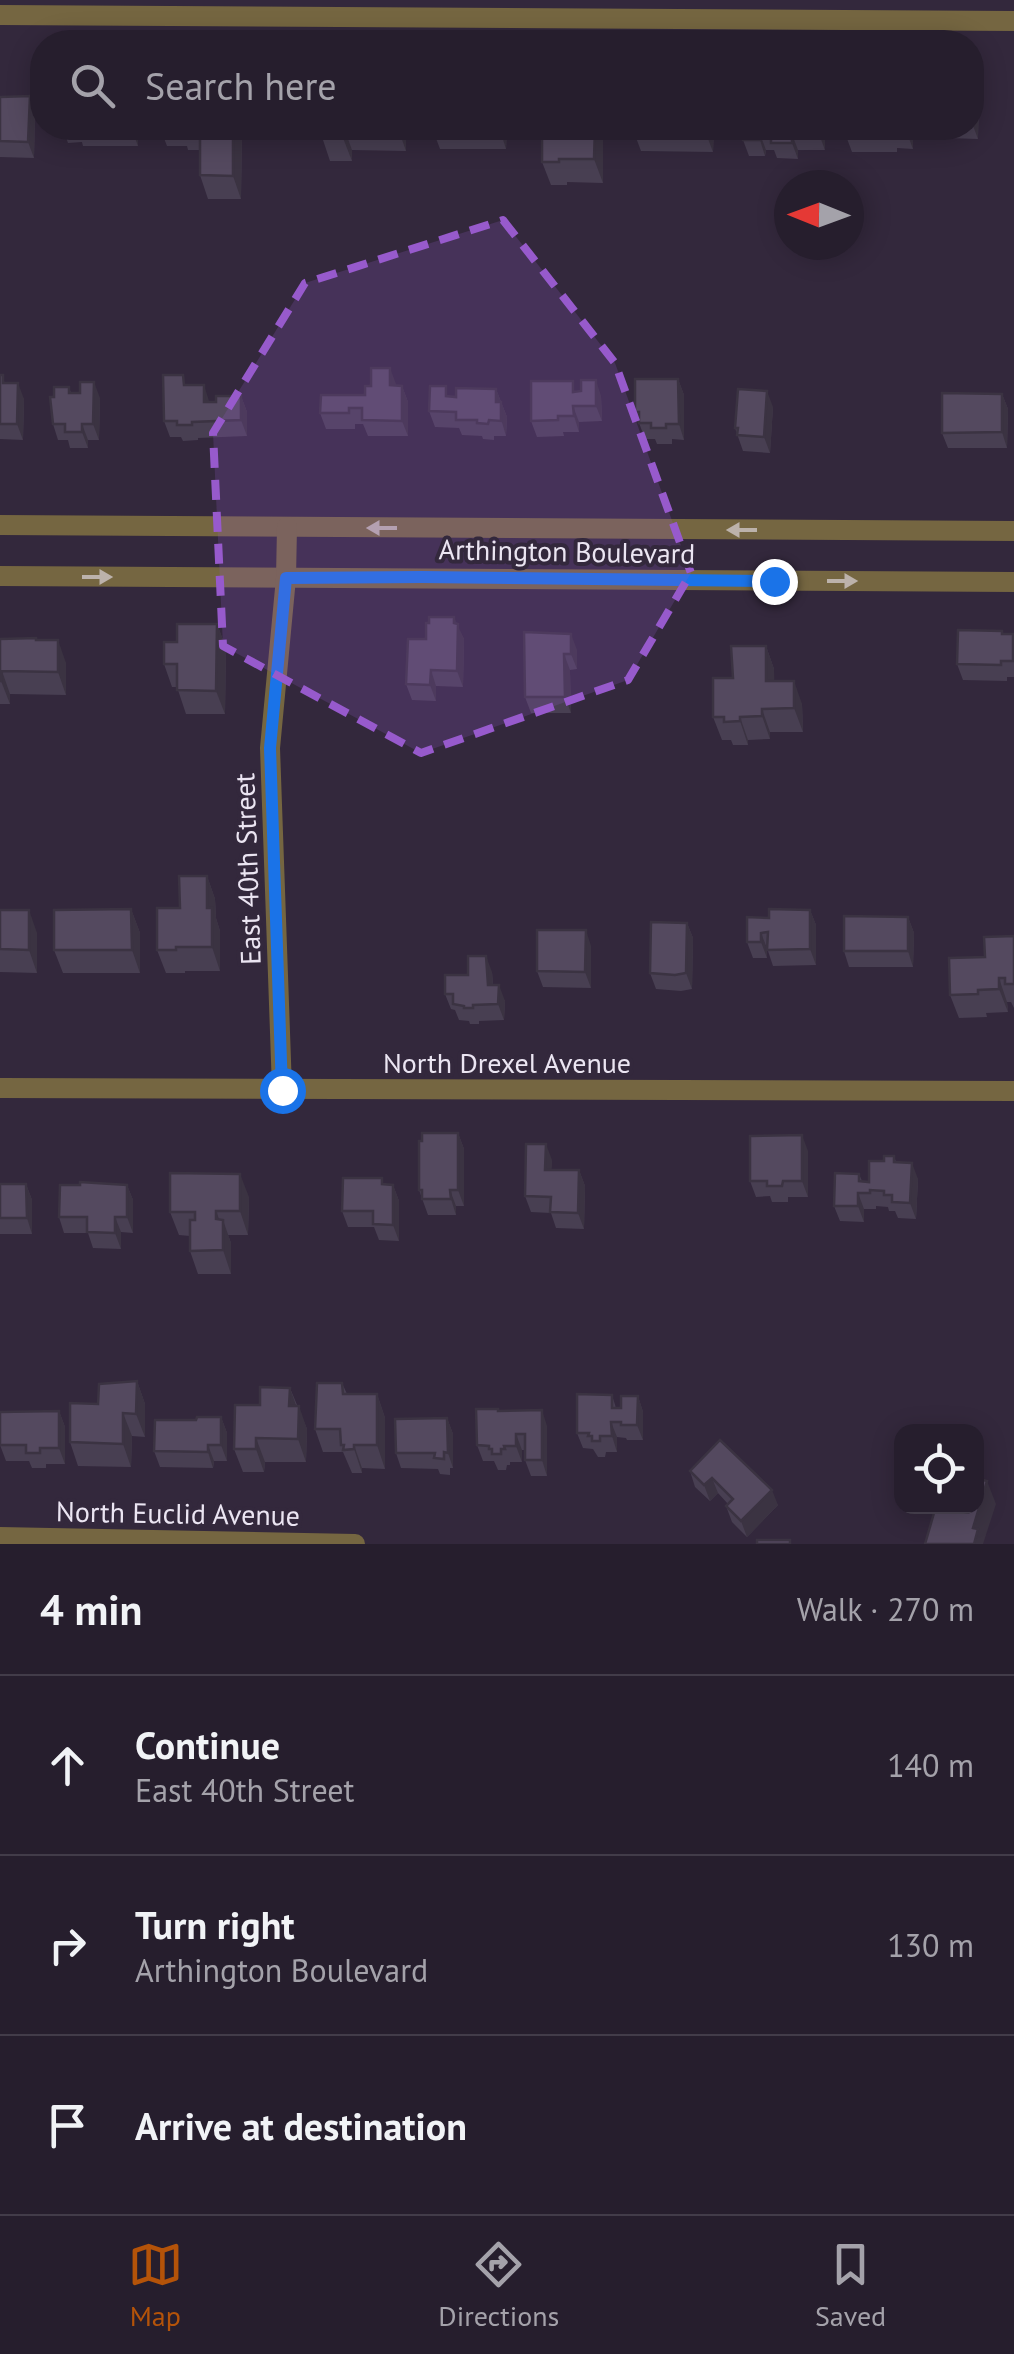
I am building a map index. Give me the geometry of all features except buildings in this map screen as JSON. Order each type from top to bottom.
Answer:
[{"type":"street","points":[[0,15],[1014,21]]},
{"type":"street","name":"Arthington Boulevard","points":[[0,525],[1014,531]]},
{"type":"street","name":"East 40th Street","points":[[282,1090],[270,748],[287,527]]},
{"type":"street","name":"Arthington Boulevard","points":[[0,576],[1014,582]]},
{"type":"street","name":"North Drexel Avenue","points":[[0,1088],[1014,1091]]},
{"type":"street","name":"North Euclid Avenue","points":[[0,1537],[354,1544]]},
{"type":"highlighted area","points":[[503,220],[615,363],[691,573],[628,680],[421,753],[223,646],[213,433],[305,283]]},
{"type":"route","points":[[282,1090],[270,748],[286,578],[774,581]]}]
